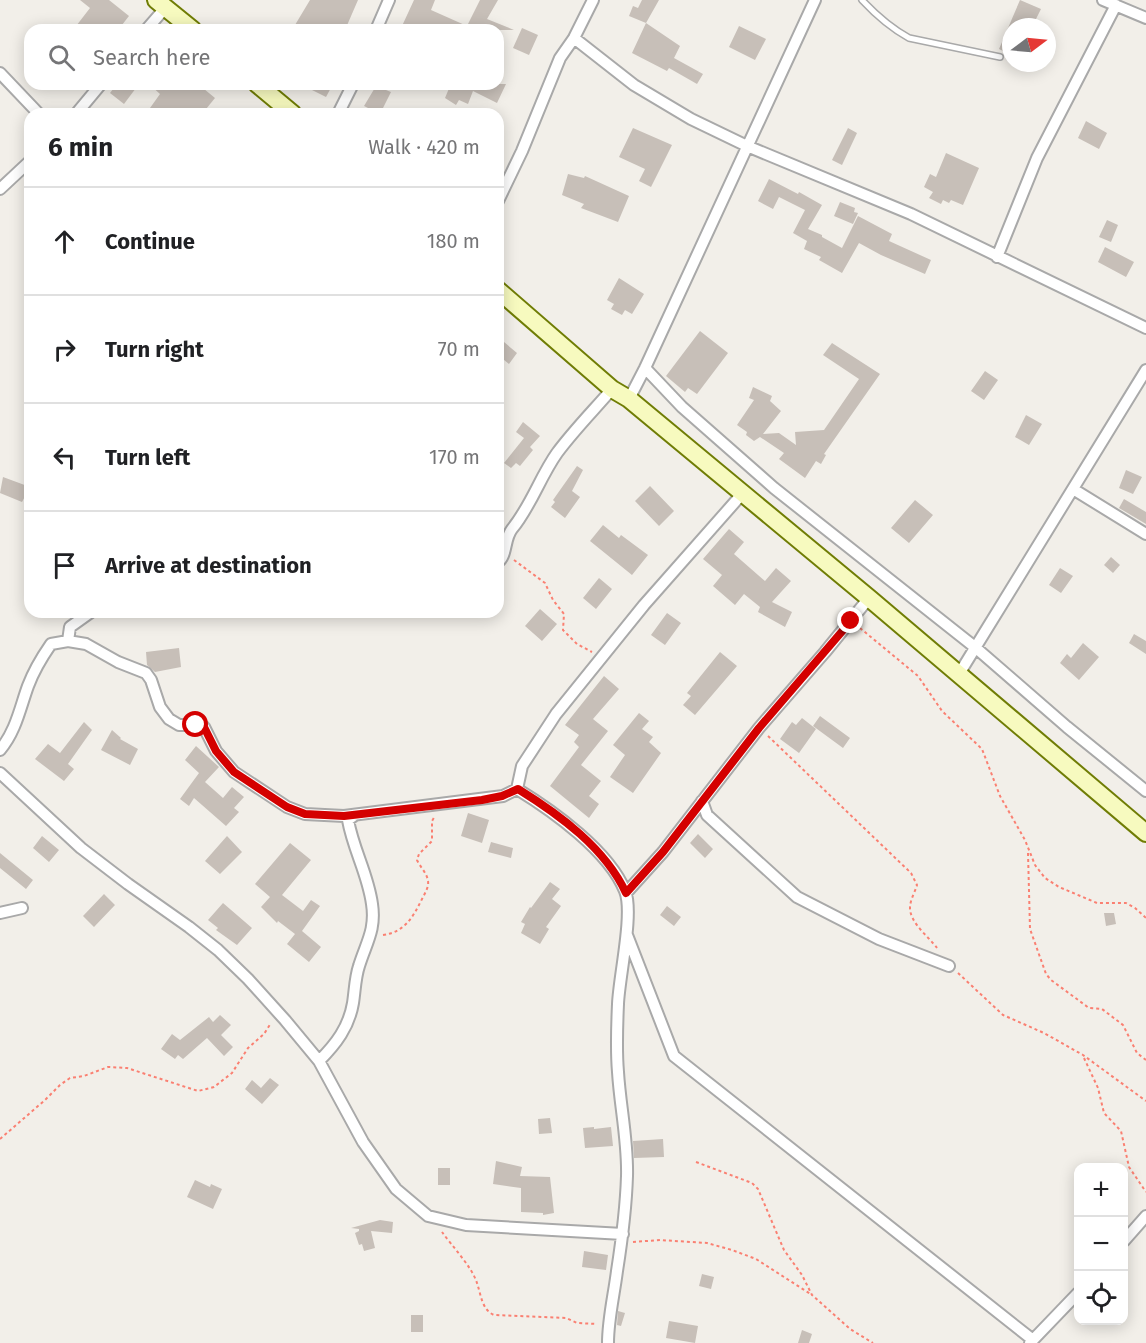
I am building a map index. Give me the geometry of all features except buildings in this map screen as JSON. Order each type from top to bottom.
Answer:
[{"type":"street","points":[[379,24],[389,0]]},
{"type":"street","points":[[504,188],[560,58],[574,38],[593,0]]},
{"type":"street","points":[[629,399],[815,0]]},
{"type":"street","points":[[1103,0],[1146,18]]},
{"type":"street","points":[[149,24],[161,3],[186,24]]},
{"type":"street","points":[[997,256],[1037,158],[1116,5]]},
{"type":"street","points":[[574,38],[634,85],[691,119],[747,146],[911,214],[1146,328]]},
{"type":"street","points":[[0,73],[33,108]]},
{"type":"street","points":[[81,108],[96,90]]},
{"type":"street","points":[[264,90],[286,108]]},
{"type":"street","points":[[341,108],[349,90]]},
{"type":"street","points":[[0,189],[24,167]]},
{"type":"street","points":[[504,295],[612,389],[629,399],[870,598],[1146,833]]},
{"type":"street","points":[[645,368],[682,407],[774,488],[976,648],[1067,727],[1146,791]]},
{"type":"street","points":[[958,674],[1146,370]]},
{"type":"street","points":[[504,546],[509,534],[525,513],[557,453],[612,389]]},
{"type":"street","points":[[1073,489],[1146,534]]},
{"type":"street","points":[[0,750],[18,720],[28,687],[43,656],[51,644],[68,641],[89,645],[118,662],[146,673],[152,680],[160,707],[169,719],[179,724],[204,727],[216,751],[234,772],[296,812],[314,816],[355,815],[492,798],[514,792],[518,789],[522,766],[556,714],[644,605],[742,494]]},
{"type":"street","points":[[626,893],[663,852],[759,728],[870,598]]},
{"type":"street","points":[[68,641],[70,627],[83,618]]},
{"type":"street","points":[[0,773],[57,827],[104,866],[209,943],[248,979],[319,1061],[363,1142],[396,1189],[432,1218],[478,1226],[622,1238]]},
{"type":"street","points":[[518,789],[564,821],[606,859],[626,893],[626,932],[618,996],[617,1029],[618,1071],[627,1174],[622,1238],[608,1343]]},
{"type":"street","points":[[702,801],[707,815],[797,897],[879,939],[949,966]]},
{"type":"street","points":[[319,1061],[335,1044],[348,1023],[359,966],[371,936],[373,906],[366,874],[355,849],[348,820],[355,815]]},
{"type":"street","points":[[0,912],[22,908]]},
{"type":"street","points":[[626,932],[674,1056],[1031,1342],[1074,1297]]},
{"type":"street","points":[[1128,1236],[1146,1216]]},
{"type":"lane","points":[[862,0],[898,32],[909,38],[1000,57]]},
{"type":"path","points":[[504,559],[514,560],[545,583],[553,600],[564,614],[565,619],[562,626],[564,633],[601,659]]},
{"type":"path","points":[[851,621],[918,676],[942,711],[982,749],[1000,796],[1025,840],[1035,865],[1046,878],[1059,887],[1097,903],[1126,903],[1146,918]]},
{"type":"path","points":[[759,728],[911,873],[917,885],[910,908],[911,914],[949,966],[1003,1015],[1044,1033],[1083,1055],[1146,1101]]},
{"type":"path","points":[[371,936],[399,930],[407,925],[415,915],[428,885],[428,878],[418,863],[418,857],[432,841],[432,821],[442,804]]},
{"type":"path","points":[[1028,850],[1030,929],[1046,974],[1089,1008],[1102,1009],[1123,1025],[1137,1053],[1146,1060]]},
{"type":"path","points":[[0,1139],[70,1078],[84,1077],[112,1066],[135,1070],[198,1090],[214,1087],[232,1073],[248,1048],[264,1034],[275,1009]]},
{"type":"path","points":[[1083,1055],[1098,1088],[1104,1113],[1121,1131],[1129,1167],[1146,1192]]},
{"type":"path","points":[[696,1162],[752,1183],[758,1188],[784,1250],[802,1275],[812,1295]]},
{"type":"path","points":[[432,1218],[476,1281],[484,1306],[489,1313],[566,1318],[577,1323],[609,1325]]},
{"type":"path","points":[[622,1238],[707,1243],[756,1259],[812,1295],[850,1329],[873,1343]]},
{"type":"route","points":[[196,725],[201,725],[206,729],[216,751],[240,777],[287,807],[305,814],[344,816],[482,800],[502,796],[518,789],[564,821],[606,859],[626,893],[651,867],[759,728],[851,621]]}]
